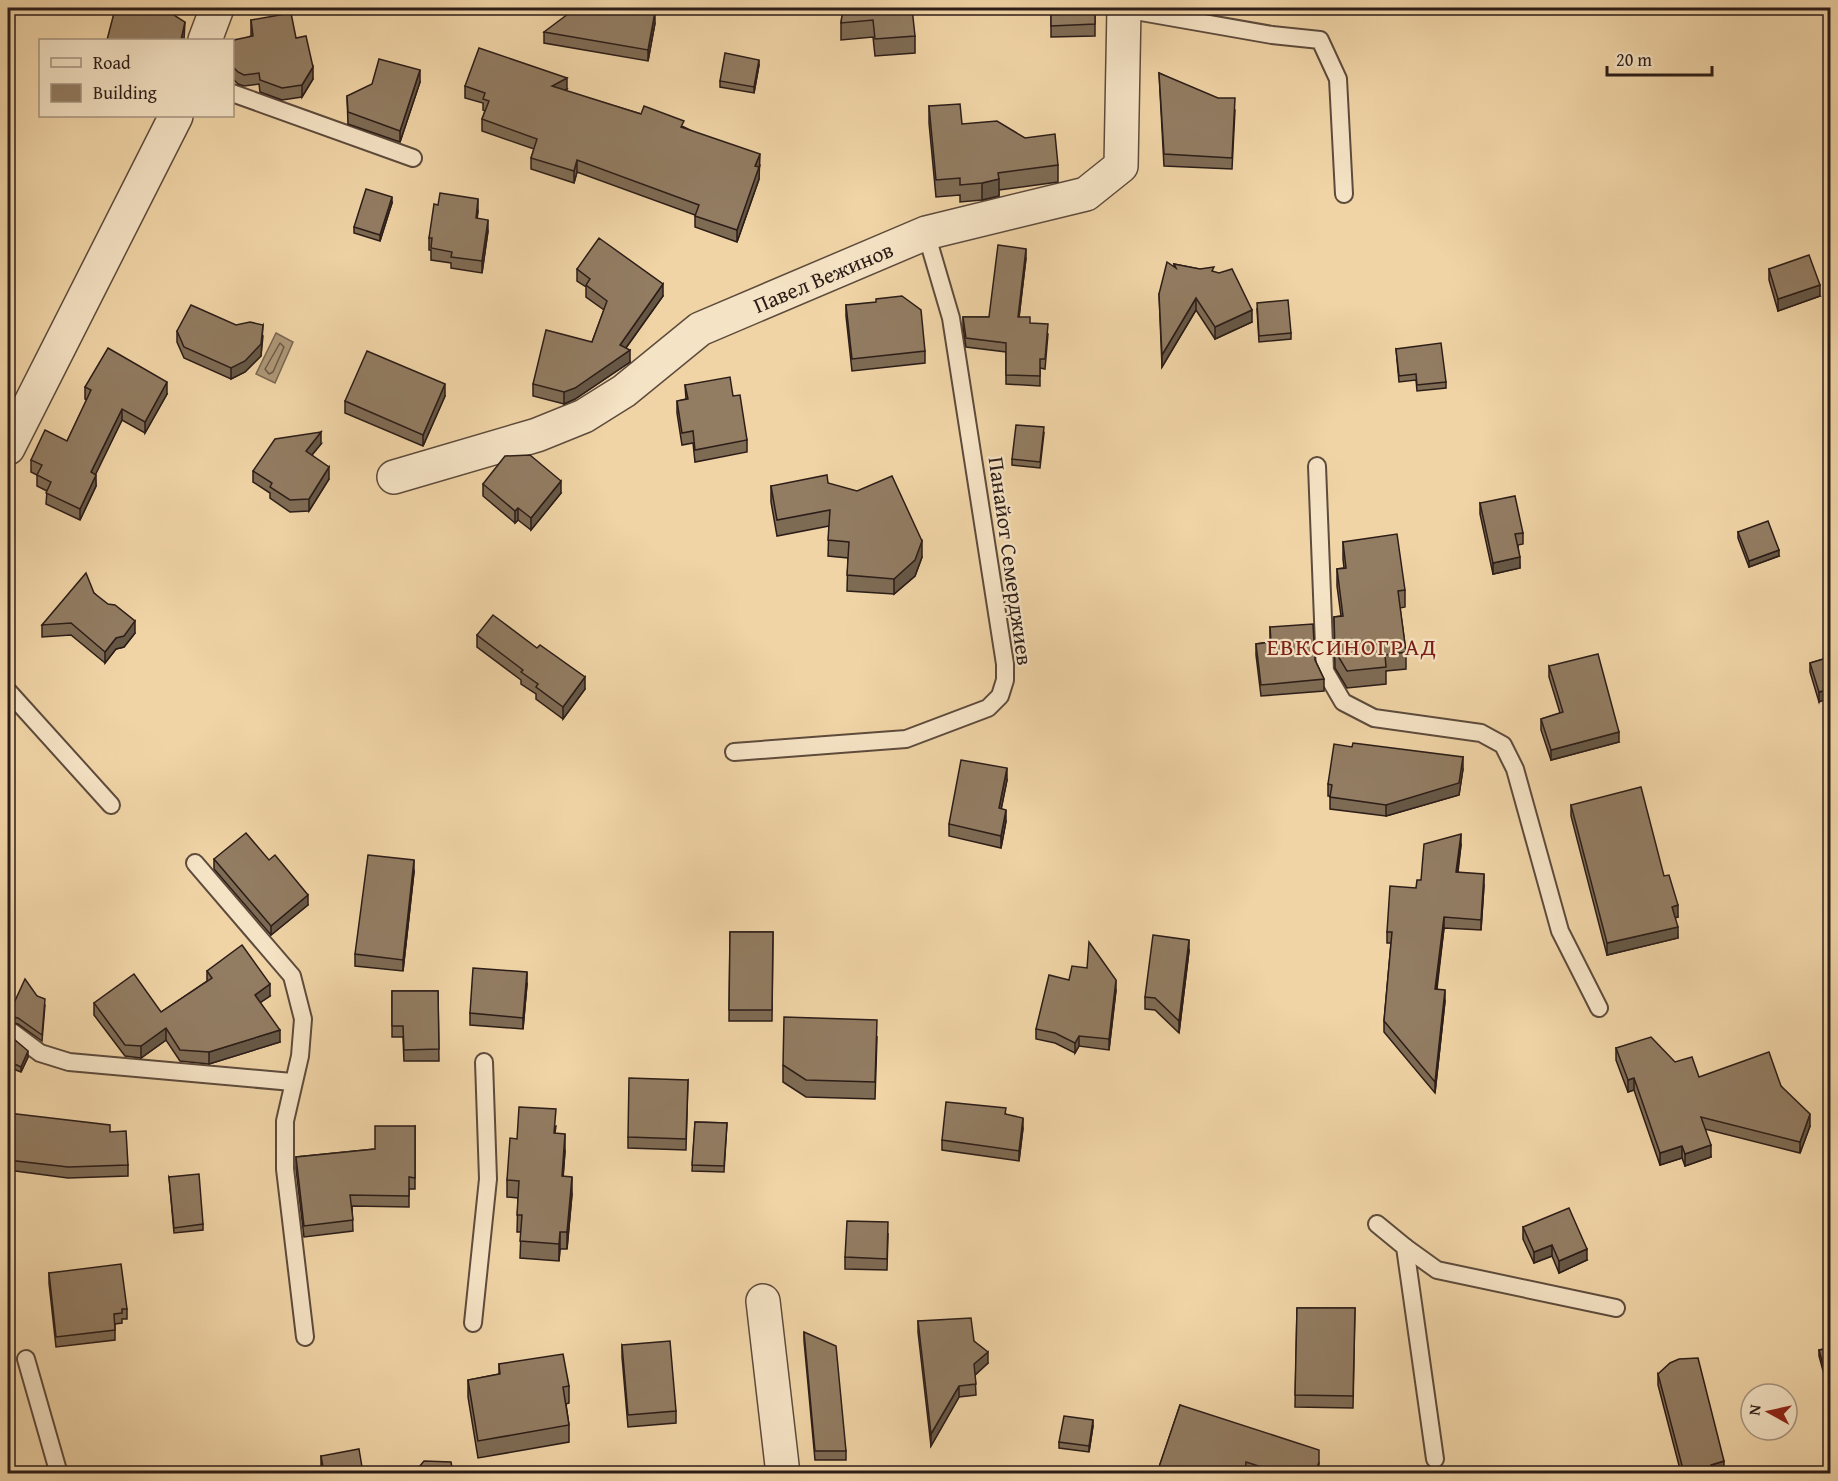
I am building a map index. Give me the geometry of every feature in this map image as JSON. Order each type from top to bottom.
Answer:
[{"type":"street","points":[[205,39],[217,8]]},
{"type":"street","name":"Павел Вежинов","points":[[394,477],[537,435],[584,416],[624,391],[700,329],[926,233],[1086,194],[1121,166],[1124,8]]},
{"type":"street","points":[[8,448],[175,117]]},
{"type":"street","points":[[763,1301],[783,1473]]},
{"type":"lane","points":[[1124,8],[1272,35],[1320,40],[1338,79],[1344,194]]},
{"type":"lane","points":[[234,94],[413,158]]},
{"type":"lane","name":"Панайот Семерджиев","points":[[734,752],[906,739],[988,708],[1000,696],[1005,680],[1005,664],[951,318],[926,233]]},
{"type":"lane","points":[[1317,466],[1325,670],[1343,702],[1374,718],[1480,733],[1503,745],[1515,769],[1560,931],[1599,1008]]},
{"type":"lane","points":[[8,691],[111,805]]},
{"type":"lane","points":[[195,863],[292,976],[303,1019],[300,1056],[292,1082],[285,1121],[285,1169],[305,1337]]},
{"type":"lane","points":[[12,1032],[40,1053],[69,1062],[292,1082]]},
{"type":"lane","points":[[473,1323],[488,1179],[484,1062]]},
{"type":"lane","points":[[1377,1224],[1437,1270],[1616,1308]]},
{"type":"lane","points":[[1405,1247],[1435,1459]]},
{"type":"lane","points":[[26,1359],[59,1473]]},
{"type":"water","points":[[276,333],[293,342],[275,383],[256,374]]},
{"type":"building","points":[[139,8],[163,8],[185,22],[181,39],[107,39],[114,13]]},
{"type":"building","points":[[576,8],[646,8],[646,10],[655,12],[648,50],[544,32]]},
{"type":"building","points":[[843,8],[912,8],[915,36],[875,39],[873,20],[841,23]]},
{"type":"building","points":[[1051,8],[1095,8],[1095,24],[1051,26]]},
{"type":"building","points":[[291,13],[296,38],[306,36],[313,67],[302,85],[282,88],[260,80],[259,73],[244,75],[234,68],[234,40],[253,36],[251,20]]},
{"type":"building","points":[[479,48],[567,78],[552,86],[641,114],[644,106],[684,121],[681,127],[760,154],[755,166],[759,167],[737,230],[695,216],[699,205],[577,160],[574,171],[531,158],[537,139],[482,119],[489,101],[483,99],[485,93],[465,86]]},
{"type":"building","points":[[725,53],[759,60],[754,87],[720,81]]},
{"type":"building","points":[[379,59],[420,70],[400,131],[348,112],[347,96],[372,84]]},
{"type":"building","points":[[1159,73],[1218,98],[1235,98],[1232,158],[1164,154]]},
{"type":"building","points":[[960,104],[962,124],[997,121],[1025,138],[1055,134],[1058,165],[998,173],[999,179],[982,183],[960,185],[960,178],[936,180],[929,106]]},
{"type":"building","points":[[366,189],[392,197],[380,235],[354,227]]},
{"type":"building","points":[[440,193],[478,199],[476,218],[488,220],[482,261],[451,257],[452,252],[431,248],[432,238],[429,238],[434,204],[438,205]]},
{"type":"building","points":[[599,238],[663,284],[620,345],[630,350],[575,388],[564,392],[533,384],[546,330],[592,342],[607,301],[586,285],[590,279],[577,269]]},
{"type":"building","points":[[998,245],[1026,249],[1018,317],[1030,317],[1030,323],[1048,324],[1045,359],[1040,359],[1040,376],[1006,375],[1006,343],[966,338],[963,317],[989,317]]},
{"type":"building","points":[[1809,255],[1820,285],[1778,299],[1769,269]]},
{"type":"building","points":[[1167,262],[1176,268],[1174,264],[1200,269],[1214,267],[1212,271],[1219,273],[1232,269],[1252,310],[1215,327],[1196,298],[1162,355],[1159,294]]},
{"type":"building","points":[[902,296],[921,310],[925,351],[852,359],[846,305]]},
{"type":"building","points":[[1288,300],[1291,333],[1259,336],[1257,303]]},
{"type":"building","points":[[191,305],[236,325],[250,322],[263,325],[261,344],[245,361],[231,368],[184,347],[177,331]]},
{"type":"building","points":[[1441,343],[1446,382],[1417,385],[1416,374],[1399,376],[1396,349]]},
{"type":"building","points":[[108,348],[167,382],[145,422],[122,409],[91,472],[96,475],[80,509],[46,493],[51,482],[37,475],[42,465],[31,460],[45,430],[67,441],[91,390],[85,387]]},
{"type":"building","points":[[367,351],[445,384],[423,435],[345,401]]},
{"type":"building","points":[[730,377],[733,396],[740,395],[747,440],[695,450],[693,431],[682,433],[677,401],[688,399],[685,385]]},
{"type":"building","points":[[1016,425],[1044,427],[1040,462],[1012,459]]},
{"type":"building","points":[[321,432],[306,451],[329,467],[309,499],[290,500],[270,487],[272,483],[253,471],[275,439]]},
{"type":"building","points":[[530,455],[561,481],[531,518],[518,508],[515,511],[483,484],[505,456]]},
{"type":"building","points":[[827,475],[828,483],[857,491],[892,476],[922,541],[915,560],[894,579],[847,575],[849,542],[828,540],[830,510],[777,520],[771,486]]},
{"type":"building","points":[[1515,496],[1523,533],[1515,534],[1520,557],[1493,563],[1480,503]]},
{"type":"building","points":[[1768,521],[1779,550],[1749,561],[1738,532]]},
{"type":"building","points":[[1397,534],[1405,590],[1398,591],[1406,652],[1385,655],[1386,667],[1347,671],[1335,651],[1334,617],[1343,616],[1337,569],[1346,568],[1343,542]]},
{"type":"building","points":[[86,573],[94,593],[108,604],[115,605],[135,621],[124,636],[116,638],[105,652],[71,623],[42,625]]},
{"type":"building","points":[[493,615],[537,648],[540,645],[585,677],[563,707],[536,687],[538,684],[521,672],[523,670],[477,635]]},
{"type":"building","points":[[1313,624],[1315,660],[1324,679],[1261,685],[1256,644],[1271,642],[1270,627]]},
{"type":"building","points":[[1598,654],[1619,732],[1551,750],[1541,719],[1563,712],[1549,666]]},
{"type":"building","points":[[1830,657],[1830,689],[1819,692],[1810,663]]},
{"type":"building","points":[[1353,743],[1463,757],[1459,783],[1386,805],[1330,797],[1332,785],[1328,784],[1334,744],[1352,747]]},
{"type":"building","points":[[961,760],[1007,768],[999,808],[1006,810],[1001,836],[949,824]]},
{"type":"building","points":[[1641,787],[1664,876],[1669,875],[1678,905],[1672,907],[1678,927],[1607,943],[1571,805]]},
{"type":"building","points":[[246,833],[269,860],[275,855],[308,895],[271,926],[214,859]]},
{"type":"building","points":[[1461,834],[1456,872],[1484,874],[1481,920],[1444,917],[1435,989],[1445,990],[1435,1082],[1384,1021],[1392,932],[1387,932],[1390,886],[1416,888],[1417,880],[1421,880],[1424,844]]},
{"type":"building","points":[[368,855],[414,860],[403,960],[355,954]]},
{"type":"building","points":[[730,932],[773,932],[772,1010],[729,1010]]},
{"type":"building","points":[[1153,935],[1189,940],[1179,1021],[1155,998],[1145,997]]},
{"type":"building","points":[[1089,942],[1116,980],[1109,1039],[1079,1036],[1075,1043],[1055,1033],[1036,1029],[1049,975],[1069,980],[1072,966],[1087,968]]},
{"type":"building","points":[[242,945],[270,984],[255,995],[280,1030],[209,1052],[180,1050],[166,1028],[141,1046],[125,1045],[94,1003],[134,974],[161,1012],[212,978],[207,971]]},
{"type":"building","points":[[473,968],[527,972],[523,1018],[470,1013]]},
{"type":"building","points":[[25,979],[37,996],[45,999],[42,1035],[18,1018],[8,1016]]},
{"type":"building","points":[[392,991],[438,991],[439,1049],[404,1050],[403,1026],[392,1026]]},
{"type":"building","points":[[784,1017],[877,1020],[875,1082],[806,1080],[783,1065]]},
{"type":"building","points":[[8,1034],[28,1051],[21,1067],[8,1061]]},
{"type":"building","points":[[1651,1037],[1675,1062],[1692,1057],[1699,1077],[1769,1052],[1781,1086],[1810,1114],[1800,1142],[1701,1117],[1711,1145],[1685,1154],[1682,1146],[1660,1153],[1634,1078],[1628,1080],[1616,1048]]},
{"type":"building","points":[[629,1078],[688,1080],[686,1139],[628,1137]]},
{"type":"building","points":[[946,1102],[1006,1108],[1005,1114],[1023,1118],[1019,1151],[942,1140]]},
{"type":"building","points":[[519,1107],[556,1109],[554,1133],[565,1134],[562,1176],[572,1177],[567,1232],[560,1232],[559,1244],[520,1241],[522,1215],[517,1215],[519,1181],[507,1180],[510,1138],[517,1139]]},
{"type":"building","points":[[8,1113],[110,1125],[110,1132],[126,1131],[128,1165],[68,1167],[8,1160]]},
{"type":"building","points":[[695,1122],[727,1123],[724,1166],[692,1165]]},
{"type":"building","points":[[375,1126],[415,1126],[415,1178],[409,1177],[409,1196],[350,1195],[353,1220],[304,1226],[296,1157],[375,1149]]},
{"type":"building","points":[[199,1174],[203,1224],[174,1228],[169,1177]]},
{"type":"building","points":[[1569,1208],[1587,1249],[1559,1261],[1552,1245],[1534,1252],[1523,1227]]},
{"type":"building","points":[[847,1221],[888,1222],[887,1259],[845,1257]]},
{"type":"building","points":[[121,1264],[127,1309],[122,1309],[122,1313],[114,1314],[115,1330],[56,1337],[49,1273]]},
{"type":"building","points":[[1297,1308],[1355,1308],[1353,1396],[1295,1395]]},
{"type":"building","points":[[971,1318],[974,1341],[988,1352],[974,1364],[976,1384],[959,1386],[931,1434],[918,1321]]},
{"type":"building","points":[[804,1332],[836,1346],[846,1451],[815,1451]]},
{"type":"building","points":[[670,1341],[676,1411],[628,1415],[622,1345]]},
{"type":"building","points":[[1830,1348],[1830,1382],[1828,1383],[1819,1350]]},
{"type":"building","points":[[563,1354],[569,1386],[563,1387],[569,1425],[478,1441],[468,1380],[500,1374],[499,1364]]},
{"type":"building","points":[[1698,1358],[1724,1461],[1711,1465],[1714,1473],[1684,1473],[1658,1374],[1670,1363],[1679,1359]]},
{"type":"building","points":[[1180,1405],[1319,1450],[1319,1462],[1315,1473],[1280,1473],[1246,1462],[1245,1473],[1181,1473],[1158,1470]]},
{"type":"building","points":[[1064,1416],[1093,1420],[1089,1446],[1059,1442]]},
{"type":"building","points":[[359,1449],[363,1473],[324,1473],[321,1456]]},
{"type":"building","points":[[424,1461],[451,1462],[453,1473],[414,1473]]},
{"type":"building","points":[[837,1467],[897,1473],[836,1473]]},
{"type":"district","name":"ЕВКСИНОГРАД","points":[[1352,647]]}]
